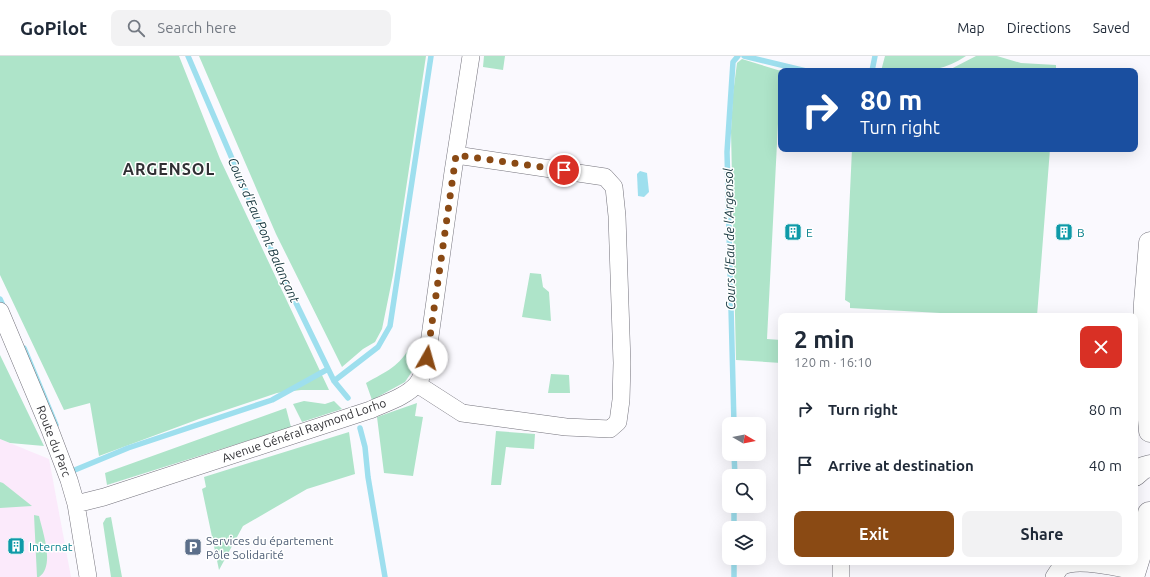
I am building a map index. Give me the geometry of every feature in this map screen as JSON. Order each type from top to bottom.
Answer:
[{"type":"street","name":"Avenue Général Raymond Lorho","points":[[76,504],[110,495],[370,410],[402,396],[417,384],[422,375],[427,358],[471,56]]},
{"type":"street","points":[[417,384],[462,413],[566,427],[610,429],[618,422],[621,400],[622,363],[617,216],[614,187],[605,177],[456,155]]},
{"type":"street","points":[[1150,243],[1143,351],[1150,431]]},
{"type":"street","name":"Route du Parc","points":[[0,311],[50,430],[76,504],[88,577]]},
{"type":"street","points":[[1138,472],[1143,468],[1150,466]]},
{"type":"street","points":[[1138,506],[1142,510],[1150,513],[1146,535],[1138,561]]},
{"type":"street","points":[[841,565],[841,577]]},
{"type":"street","points":[[1054,577],[1061,567],[1068,565]]},
{"type":"street","points":[[1085,565],[1123,568],[1134,574]]},
{"type":"shaded area","points":[[0,439],[49,459],[71,577],[0,577]]},
{"type":"green space","points":[[0,56],[179,56],[220,159],[329,390],[301,390],[277,393],[199,419],[99,456],[90,403],[64,410],[0,275]]},
{"type":"green space","points":[[199,56],[426,56],[393,275],[382,329],[375,342],[363,349],[342,367],[276,234]]},
{"type":"green space","points":[[484,56],[505,56],[503,70],[483,67]]},
{"type":"green space","points":[[885,56],[966,56],[956,62],[939,68],[882,68]]},
{"type":"green space","points":[[976,56],[997,56],[1021,63],[1056,65],[1056,68],[953,68]]},
{"type":"green space","points":[[742,59],[778,70],[778,124],[767,339],[778,340],[778,363],[736,360],[731,131],[733,94],[737,63]]},
{"type":"green space","points":[[852,152],[1050,152],[1037,313],[940,313],[850,308],[850,303],[845,300]]},
{"type":"green space","points":[[530,273],[541,274],[543,287],[549,292],[551,321],[522,317]]},
{"type":"green space","points":[[411,345],[417,349],[415,367],[405,382],[372,400],[366,383],[397,364]]},
{"type":"green space","points":[[0,355],[44,446],[10,443],[0,439]]},
{"type":"green space","points":[[551,374],[569,375],[570,393],[548,393]]},
{"type":"green space","points":[[304,401],[325,404],[334,401],[342,409],[302,422],[293,404]]},
{"type":"green space","points":[[417,403],[415,416],[423,417],[413,476],[384,473],[377,417]]},
{"type":"green space","points":[[286,408],[291,427],[107,485],[105,473]]},
{"type":"green space","points":[[496,431],[535,434],[534,449],[506,447],[501,485],[491,485]]},
{"type":"green space","points":[[349,432],[355,474],[307,489],[243,526],[219,570],[202,489],[206,487],[204,477]]},
{"type":"green space","points":[[0,482],[3,483],[32,506],[0,508]]},
{"type":"green space","points":[[34,515],[39,516],[45,540],[47,557],[44,572],[39,577],[37,577]]},
{"type":"green space","points":[[111,517],[122,577],[111,577],[103,523],[106,518]]},
{"type":"water","points":[[640,171],[647,173],[649,192],[644,197],[638,196],[637,174]]},
{"type":"waterway","name":"Cours d'Eau Pont Balançant","points":[[188,56],[279,268],[334,381],[348,398]]},
{"type":"waterway","points":[[334,381],[378,347],[390,326],[431,56]]},
{"type":"waterway","name":"Cours d'Eau de l'Argensol","points":[[734,417],[727,152],[733,62],[738,56]]},
{"type":"waterway","name":"Cours d'Eau de l'Argensol","points":[[744,56],[794,68]]},
{"type":"waterway","name":"Cours d'Eau de l'Argensol","points":[[873,68],[875,56]]},
{"type":"waterway","points":[[0,299],[5,310]]},
{"type":"waterway","points":[[24,348],[56,425]]},
{"type":"waterway","points":[[69,469],[70,472],[128,448],[272,400],[328,369]]},
{"type":"waterway","name":"Cours d'Eau Pont Balançant","points":[[360,428],[365,447],[368,477],[385,577]]},
{"type":"waterway","name":"Cours d'Eau de l'Argensol","points":[[734,461],[735,469]]},
{"type":"waterway","name":"Cours d'Eau de l'Argensol","points":[[734,513],[734,521]]},
{"type":"waterway","name":"Cours d'Eau de l'Argensol","points":[[734,565],[734,577]]},
{"type":"place","name":"E","points":[[793,232]]},
{"type":"place","name":"B","points":[[1064,232]]},
{"type":"place","name":"Internat","points":[[16,546]]},
{"type":"place","name":"Services du épartement Pôle Solidarité","points":[[193,547]]},
{"type":"district","name":"ARGENSOL","points":[[169,169]]},
{"type":"route","points":[[427,358],[436,286],[456,155],[564,170]]}]
